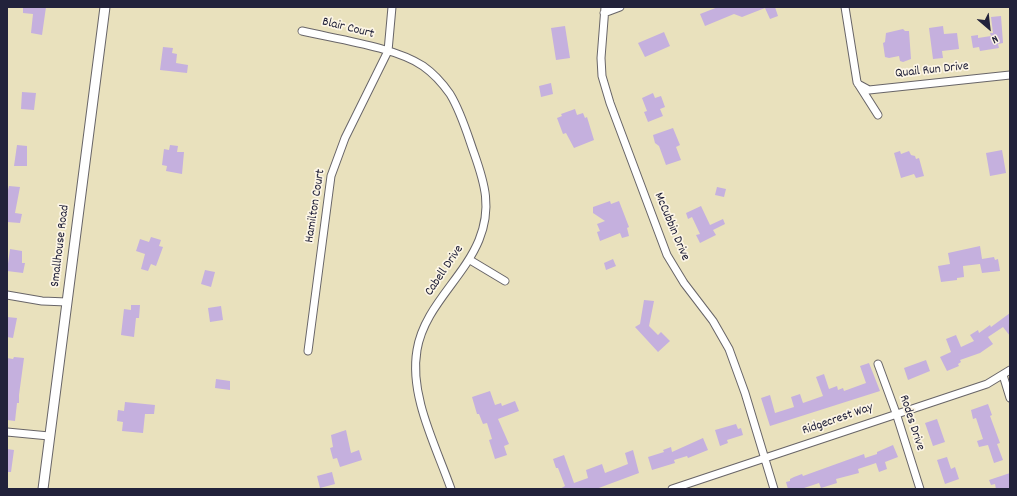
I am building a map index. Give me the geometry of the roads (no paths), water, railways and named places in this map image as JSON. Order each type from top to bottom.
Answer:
[{"type":"street","name":"Smallhouse Road","points":[[43,489],[105,7]]},
{"type":"street","points":[[388,51],[392,7]]},
{"type":"street","points":[[605,10],[620,7]]},
{"type":"street","points":[[845,7],[855,77],[878,115]]},
{"type":"street","name":"McCubbin Drive","points":[[605,10],[601,63],[602,76],[610,103],[667,255],[684,283],[713,321],[729,349],[740,378],[774,489]]},
{"type":"street","name":"Blair Court","points":[[302,31],[388,51]]},
{"type":"street","name":"Cabell Drive","points":[[388,51],[410,58],[424,66],[436,77],[449,93],[461,115],[484,183],[487,199],[485,218],[479,239],[470,260],[428,318],[421,335],[415,364],[415,378],[420,403],[451,489]]},
{"type":"street","name":"Hamilton Court","points":[[308,351],[331,176],[345,138],[388,51]]},
{"type":"street","name":"Quail Run Drive","points":[[858,84],[869,90],[1010,75]]},
{"type":"street","points":[[470,260],[505,281]]},
{"type":"street","points":[[7,295],[42,301],[67,302]]},
{"type":"street","name":"Rodes Drive","points":[[878,364],[896,413],[920,489]]},
{"type":"street","name":"Ridgecrest Way","points":[[672,489],[896,413],[987,384],[1010,370]]},
{"type":"street","points":[[1003,375],[1010,398]]},
{"type":"street","points":[[7,432],[49,436]]}]
